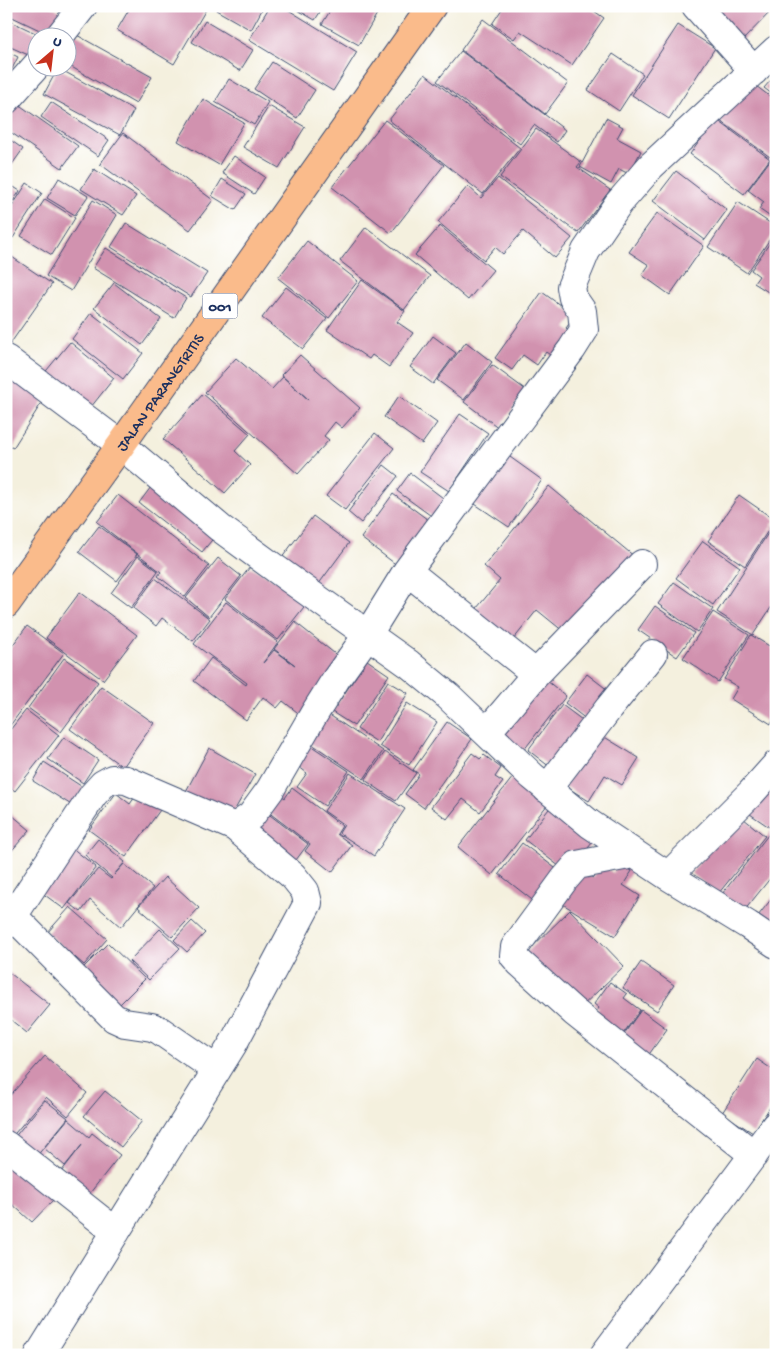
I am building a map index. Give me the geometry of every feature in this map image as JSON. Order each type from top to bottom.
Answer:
[{"type":"main road","name":"JALAN PARANGTRITIS","points":[[6,604],[122,445],[432,6]]},
{"type":"street","points":[[66,28],[82,6]]},
{"type":"street","points":[[696,6],[754,71]]},
{"type":"street","points":[[235,828],[251,816],[270,790],[301,735],[407,571],[572,349],[584,330],[582,311],[574,298],[571,287],[586,251],[618,204],[651,166],[776,50]]},
{"type":"street","points":[[6,100],[28,75]]},
{"type":"street","points":[[6,359],[122,445],[220,528],[409,664],[448,696],[532,776],[590,824],[776,944]]},
{"type":"street","points":[[486,732],[536,674],[642,564]]},
{"type":"street","points":[[407,571],[536,674]]},
{"type":"street","points":[[548,789],[609,708],[653,654]]},
{"type":"street","points":[[668,876],[752,793],[776,765]]},
{"type":"street","points":[[39,1355],[116,1232],[217,1070],[233,1044],[308,903],[305,892],[293,876],[235,828],[126,780],[112,779],[103,784],[94,795],[10,920],[114,1018],[125,1023],[152,1027],[159,1030],[217,1070]]},
{"type":"street","points":[[634,854],[577,865],[515,947],[514,956],[574,1012],[754,1155]]},
{"type":"street","points":[[604,1355],[776,1125]]},
{"type":"street","points":[[6,1145],[116,1232]]},
{"type":"building","points":[[6,6],[50,6],[61,12],[53,28],[35,28],[6,14]]},
{"type":"building","points":[[131,6],[208,6],[174,64],[117,30]]},
{"type":"building","points":[[218,6],[264,6],[251,30],[216,10]]},
{"type":"building","points":[[270,6],[282,6],[357,52],[333,91],[249,40]]},
{"type":"building","points":[[291,6],[324,6],[315,20]]},
{"type":"building","points":[[333,6],[368,6],[378,12],[359,45],[322,24]]},
{"type":"building","points":[[504,6],[587,6],[604,18],[572,65],[520,31],[514,39],[492,24]]},
{"type":"building","points":[[704,6],[776,6],[740,43]]},
{"type":"building","points":[[6,19],[28,29],[28,55],[6,45]]},
{"type":"building","points":[[483,19],[568,83],[545,114],[461,50]]},
{"type":"building","points":[[205,21],[253,50],[240,71],[192,42]]},
{"type":"building","points":[[678,25],[715,48],[669,119],[632,95]]},
{"type":"building","points":[[78,36],[152,77],[136,104],[78,71]]},
{"type":"building","points":[[6,51],[18,57],[6,81]]},
{"type":"building","points":[[461,51],[565,130],[557,142],[534,125],[520,144],[437,81]]},
{"type":"building","points":[[613,54],[643,74],[619,111],[588,90]]},
{"type":"building","points":[[272,62],[315,90],[297,118],[254,89]]},
{"type":"building","points":[[425,74],[520,148],[483,194],[389,120]]},
{"type":"building","points":[[776,74],[776,97],[764,88]]},
{"type":"building","points":[[53,78],[76,78],[134,110],[120,135],[44,94]]},
{"type":"building","points":[[229,79],[268,102],[254,125],[215,102]]},
{"type":"building","points":[[748,80],[776,101],[776,149],[770,157],[718,119]]},
{"type":"building","points":[[203,99],[244,123],[219,165],[178,141]]},
{"type":"building","points":[[51,102],[109,140],[98,156],[41,117]]},
{"type":"building","points":[[18,104],[78,146],[62,168],[6,129],[6,121]]},
{"type":"building","points":[[269,106],[305,127],[279,168],[243,147]]},
{"type":"building","points":[[606,118],[623,127],[617,138],[641,151],[629,174],[619,169],[611,184],[580,167]]},
{"type":"building","points":[[716,119],[770,159],[744,194],[690,154]]},
{"type":"building","points":[[385,120],[444,165],[391,233],[332,187]]},
{"type":"building","points":[[536,129],[581,162],[577,167],[610,190],[578,233],[500,177]]},
{"type":"building","points":[[123,133],[213,200],[190,230],[100,164]]},
{"type":"building","points":[[6,137],[23,149],[6,173]]},
{"type":"building","points":[[234,156],[265,177],[254,194],[222,173]]},
{"type":"building","points":[[771,159],[776,162],[776,221],[759,209],[764,202],[748,190]]},
{"type":"building","points":[[94,169],[136,196],[123,215],[81,189]]},
{"type":"building","points":[[676,171],[727,210],[705,240],[653,201]]},
{"type":"building","points":[[59,178],[88,196],[75,215],[47,198]]},
{"type":"building","points":[[498,178],[572,238],[555,258],[523,231],[503,254],[495,247],[484,260],[438,222],[468,186],[481,198]]},
{"type":"building","points":[[222,179],[246,194],[235,210],[212,196]]},
{"type":"building","points":[[6,182],[20,191],[6,211]]},
{"type":"building","points":[[27,183],[42,193],[13,238],[6,233],[6,216]]},
{"type":"building","points":[[45,199],[75,218],[52,255],[21,236]]},
{"type":"building","points":[[93,200],[117,215],[71,291],[46,276]]},
{"type":"building","points":[[738,202],[776,227],[776,230],[747,273],[708,247]]},
{"type":"building","points":[[657,213],[704,246],[670,295],[642,275],[649,265],[629,252]]},
{"type":"building","points":[[126,223],[207,273],[191,297],[111,247]]},
{"type":"building","points":[[440,226],[493,270],[468,300],[415,255]]},
{"type":"building","points":[[366,227],[430,276],[404,310],[340,261]]},
{"type":"building","points":[[776,234],[776,297],[754,283],[759,276],[751,270]]},
{"type":"building","points":[[307,241],[358,281],[329,318],[278,278]]},
{"type":"building","points":[[106,248],[186,298],[174,318],[93,268]]},
{"type":"building","points":[[6,253],[52,284],[8,347],[6,346]]},
{"type":"building","points":[[362,280],[405,311],[397,322],[413,333],[389,367],[372,355],[369,359],[327,330]]},
{"type":"building","points":[[114,283],[161,319],[142,345],[94,308]]},
{"type":"building","points":[[286,287],[327,319],[303,349],[262,318]]},
{"type":"building","points":[[542,292],[575,316],[566,328],[577,336],[558,361],[546,352],[537,365],[523,355],[512,370],[495,358]]},
{"type":"building","points":[[91,313],[143,353],[123,379],[72,339]]},
{"type":"building","points":[[433,336],[456,353],[433,384],[410,367]]},
{"type":"building","points":[[70,342],[114,378],[87,412],[42,376]]},
{"type":"building","points":[[466,342],[492,362],[464,400],[437,380]]},
{"type":"building","points":[[300,355],[360,408],[342,428],[335,422],[324,436],[329,440],[298,474],[205,392],[236,358],[272,389],[283,377],[309,400],[281,375]]},
{"type":"building","points":[[492,365],[526,390],[499,428],[464,402]]},
{"type":"building","points":[[6,375],[44,399],[13,448],[6,444]]},
{"type":"building","points":[[203,394],[250,434],[235,451],[250,465],[225,493],[163,439]]},
{"type":"building","points":[[399,396],[437,423],[422,444],[384,417]]},
{"type":"building","points":[[460,414],[488,433],[449,491],[420,472]]},
{"type":"building","points":[[375,433],[394,448],[345,510],[326,496]]},
{"type":"building","points":[[503,452],[542,480],[509,527],[469,500]]},
{"type":"building","points":[[384,465],[398,476],[361,523],[348,512]]},
{"type":"building","points":[[410,473],[447,501],[434,518],[397,491]]},
{"type":"building","points":[[157,479],[221,529],[202,552],[139,503]]},
{"type":"building","points":[[549,486],[635,557],[569,636],[537,610],[509,645],[472,614],[500,580],[484,566]]},
{"type":"building","points":[[393,494],[431,522],[398,566],[361,538]]},
{"type":"building","points":[[118,495],[209,566],[185,597],[158,576],[161,572],[97,522]]},
{"type":"building","points":[[739,495],[775,520],[745,566],[708,541]]},
{"type":"building","points":[[313,516],[349,543],[318,585],[281,559]]},
{"type":"building","points":[[776,521],[776,600],[753,635],[717,612]]},
{"type":"building","points":[[99,526],[137,554],[117,581],[79,552]]},
{"type":"building","points":[[703,541],[740,567],[713,605],[676,578]]},
{"type":"building","points":[[138,556],[158,571],[131,608],[111,593]]},
{"type":"building","points":[[218,558],[241,576],[209,617],[186,598]]},
{"type":"building","points":[[250,567],[311,598],[278,640],[225,599]]},
{"type":"building","points":[[155,578],[210,619],[193,641],[162,618],[156,626],[133,608]]},
{"type":"building","points":[[674,582],[713,609],[697,632],[658,604]]},
{"type":"building","points":[[80,592],[137,635],[103,680],[46,638]]},
{"type":"building","points":[[226,602],[278,642],[263,663],[274,650],[295,665],[274,649],[295,622],[344,661],[302,716],[283,701],[277,708],[263,697],[246,720],[194,681],[211,658],[246,685],[247,683],[194,644]]},
{"type":"building","points":[[655,606],[694,633],[677,657],[638,630]]},
{"type":"building","points":[[713,612],[749,635],[718,682],[683,658]]},
{"type":"building","points":[[27,626],[64,653],[6,731],[6,654]]},
{"type":"building","points":[[751,635],[776,650],[776,716],[771,724],[731,699],[738,687],[724,679]]},
{"type":"building","points":[[64,658],[98,682],[61,732],[28,708]]},
{"type":"building","points":[[367,660],[389,675],[354,726],[332,712]]},
{"type":"building","points":[[587,674],[613,694],[591,723],[565,703]]},
{"type":"building","points":[[542,677],[566,696],[523,751],[498,731]]},
{"type":"building","points":[[388,681],[408,693],[377,742],[357,729]]},
{"type":"building","points":[[101,686],[154,723],[123,767],[70,729]]},
{"type":"building","points":[[407,703],[437,722],[409,765],[380,746]]},
{"type":"building","points":[[562,705],[590,726],[555,771],[528,750]]},
{"type":"building","points":[[26,710],[59,735],[15,791],[6,784],[6,735]]},
{"type":"building","points":[[328,714],[383,751],[364,779],[309,742]]},
{"type":"building","points":[[447,722],[472,739],[424,808],[405,794],[419,774],[413,770]]},
{"type":"building","points":[[598,733],[639,758],[622,785],[605,775],[589,801],[565,786]]},
{"type":"building","points":[[64,737],[98,760],[83,783],[48,759]]},
{"type":"building","points":[[307,743],[349,771],[325,806],[297,787],[307,773],[294,763]]},
{"type":"building","points":[[209,748],[255,774],[229,820],[184,795]]},
{"type":"building","points":[[385,752],[416,773],[396,801],[365,780]]},
{"type":"building","points":[[472,753],[480,759],[484,755],[501,768],[495,777],[503,782],[480,812],[463,799],[447,819],[431,807]]},
{"type":"building","points":[[44,762],[84,788],[73,806],[33,781]]},
{"type":"building","points":[[350,773],[405,809],[374,856],[339,833],[344,825],[324,811]]},
{"type":"building","points":[[513,777],[548,804],[492,875],[458,847]]},
{"type":"building","points":[[776,778],[776,830],[775,831],[750,814]]},
{"type":"building","points":[[292,788],[342,826],[337,834],[352,845],[332,872],[305,851],[310,844],[263,808],[276,791],[285,798]]},
{"type":"building","points":[[116,793],[130,804],[137,794],[160,810],[126,857],[89,830]]},
{"type":"building","points":[[552,805],[596,838],[568,873],[525,840]]},
{"type":"building","points":[[262,809],[308,844],[293,864],[247,829]]},
{"type":"building","points":[[6,810],[30,830],[6,857]]},
{"type":"building","points":[[738,814],[765,836],[718,894],[691,873]]},
{"type":"building","points":[[772,830],[776,834],[776,871],[744,911],[722,894]]},
{"type":"building","points":[[98,839],[125,862],[114,875],[124,864],[153,888],[121,927],[90,900],[81,912],[69,903],[98,869],[112,878],[85,855]]},
{"type":"building","points":[[522,843],[559,871],[536,903],[499,874]]},
{"type":"building","points":[[71,847],[96,867],[64,909],[38,890]]},
{"type":"building","points":[[619,863],[632,871],[623,885],[640,896],[615,936],[556,900],[576,867],[593,878],[601,865],[613,873]]},
{"type":"building","points":[[165,877],[199,908],[172,937],[138,907]]},
{"type":"building","points":[[776,893],[776,930],[758,916]]},
{"type":"building","points":[[70,907],[107,939],[84,965],[47,933]]},
{"type":"building","points":[[570,910],[624,966],[577,1011],[523,956]]},
{"type":"building","points":[[192,921],[205,933],[187,952],[174,940]]},
{"type":"building","points":[[160,929],[180,948],[149,980],[129,961]]},
{"type":"building","points":[[108,943],[145,979],[115,1009],[78,973]]},
{"type":"building","points":[[641,962],[674,985],[657,1011],[623,988]]},
{"type":"building","points":[[6,970],[50,1005],[27,1033],[6,1016]]},
{"type":"building","points":[[610,982],[627,994],[624,998],[640,1010],[618,1041],[590,1021],[599,1008],[594,1004]]},
{"type":"building","points":[[641,1010],[667,1029],[645,1060],[619,1041]]},
{"type":"building","points":[[45,1056],[87,1093],[68,1116],[46,1097],[9,1140],[6,1137],[6,1100]]},
{"type":"building","points":[[757,1059],[776,1072],[776,1098],[753,1133],[722,1113]]},
{"type":"building","points":[[105,1091],[142,1121],[121,1147],[84,1116]]},
{"type":"building","points":[[45,1100],[68,1118],[36,1157],[13,1139]]},
{"type":"building","points":[[68,1119],[89,1137],[92,1133],[120,1155],[86,1198],[58,1176],[82,1145],[65,1166],[44,1148]]},
{"type":"building","points":[[6,1157],[53,1200],[32,1222],[11,1203],[6,1208]]}]
